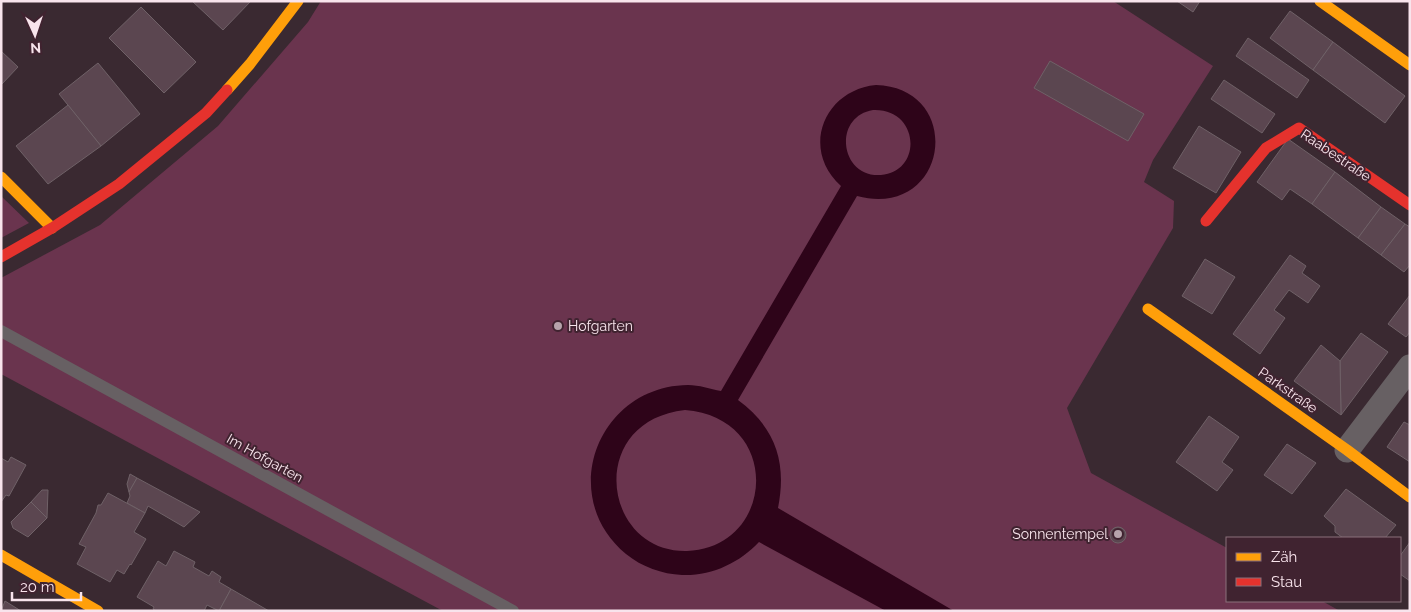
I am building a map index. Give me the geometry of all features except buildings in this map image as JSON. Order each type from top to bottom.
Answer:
[{"type":"street","points":[[1,257],[52,228],[119,184],[206,113],[250,64],[298,1]]},
{"type":"street","points":[[1320,1],[1410,65]]},
{"type":"street","name":"Raabestraße","points":[[1206,222],[1266,148],[1298,128],[1410,205]]},
{"type":"street","points":[[1,177],[52,228]]},
{"type":"street","name":"Parkstraße","points":[[1148,309],[1410,497]]},
{"type":"street","points":[[1347,450],[1410,367]]},
{"type":"street","points":[[1,555],[98,611]]},
{"type":"lane","name":"Im Hofgarten","points":[[1,331],[513,611]]},
{"type":"shaded area","name":"Hofgarten","points":[[321,1],[1113,1],[1213,66],[1153,160],[1144,182],[1174,201],[1173,228],[1067,408],[1091,473],[1226,547],[1226,602],[1324,602],[1340,611],[443,611],[1,374],[1,278],[100,225],[218,126],[308,22]]},
{"type":"shaded area","points":[[876,85],[905,92],[924,107],[934,128],[935,151],[927,172],[911,189],[888,198],[857,196],[738,400],[762,422],[776,448],[781,476],[778,508],[954,611],[886,611],[759,542],[734,562],[714,571],[682,575],[660,571],[639,563],[626,554],[605,530],[594,503],[591,475],[597,448],[610,424],[630,404],[657,390],[688,385],[721,391],[841,186],[829,171],[822,155],[820,139],[831,109],[843,98],[858,89]],"holes":[[[873,110],[889,112],[900,119],[907,129],[910,141],[909,153],[904,163],[895,171],[881,175],[867,173],[857,167],[850,158],[846,146],[847,134],[851,124],[860,115]],[[685,410],[717,418],[739,435],[752,457],[756,482],[751,507],[738,529],[716,544],[687,551],[658,546],[637,531],[623,510],[617,485],[619,460],[631,437],[653,419]]]},
{"type":"shaded area","points":[[1,196],[29,223],[1,238]]},
{"type":"traffic: slow","points":[[227,90],[250,64],[298,1]]},
{"type":"traffic: slow","points":[[1320,1],[1410,65]]},
{"type":"traffic: slow","points":[[1,177],[52,228]]},
{"type":"traffic: slow","points":[[1148,309],[1410,497]]},
{"type":"traffic: slow","points":[[1,555],[98,611]]},
{"type":"traffic: jam","points":[[1,257],[52,228],[119,184],[206,113],[227,90]]},
{"type":"traffic: jam","points":[[1206,221],[1266,148],[1299,128],[1410,205]]},
{"type":"place","name":"Hofgarten","points":[[558,326]]},
{"type":"place","name":"Sonnentempel","points":[[1118,534]]}]
